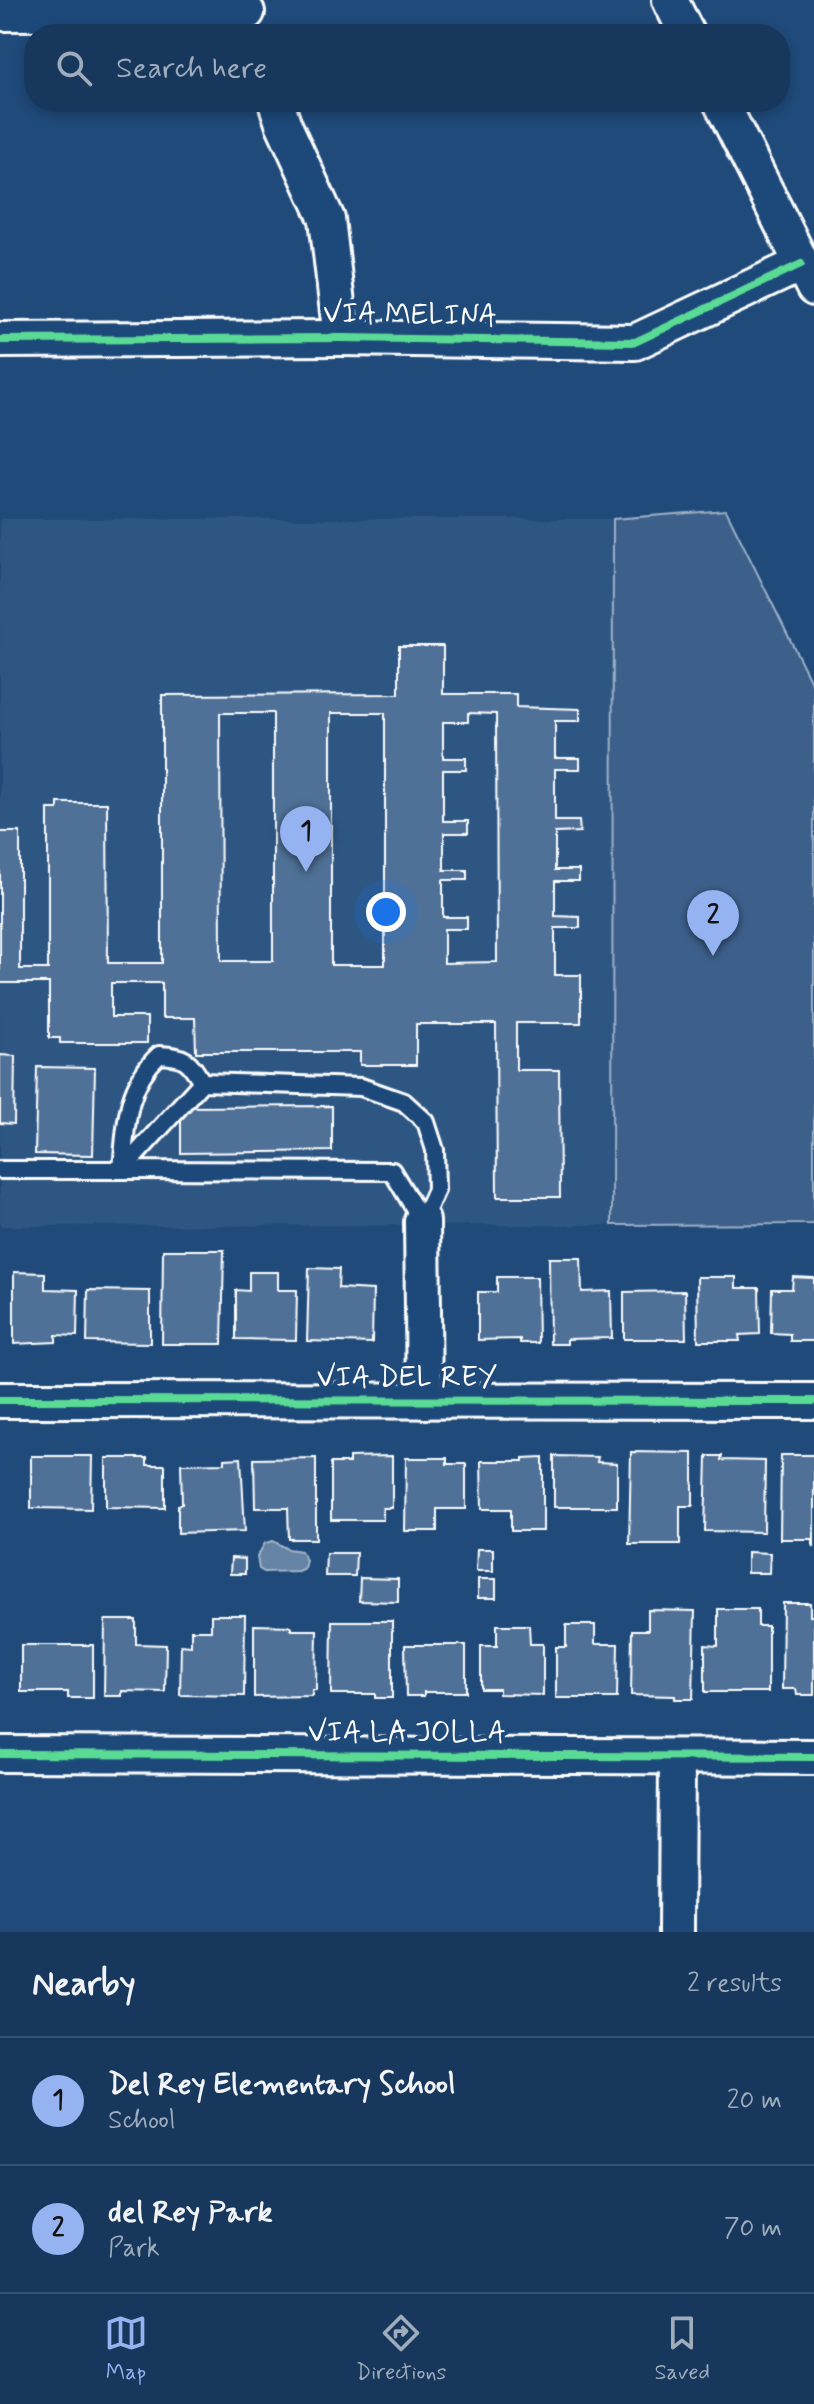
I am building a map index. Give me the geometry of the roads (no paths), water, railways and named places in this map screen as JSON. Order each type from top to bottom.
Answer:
[{"type":"street","points":[[670,0],[682,24]]},
{"type":"street","points":[[0,13],[247,15]]},
{"type":"street","points":[[279,112],[327,219],[341,338]]},
{"type":"street","points":[[726,112],[808,276]]},
{"type":"street","name":"VIA MELINA","points":[[0,340],[341,338],[635,342],[808,276]]},
{"type":"street","points":[[422,1221],[424,1401]]},
{"type":"street","name":"VIA DEL REY","points":[[0,1400],[814,1401]]},
{"type":"street","name":"VIA LA JOLLA","points":[[0,1754],[814,1757]]},
{"type":"street","points":[[676,1932],[677,1758]]},
{"type":"lane","points":[[122,1170],[129,1104],[143,1070],[159,1055],[176,1056],[189,1061],[202,1082]]},
{"type":"lane","points":[[122,1170],[202,1082],[361,1087],[404,1102],[426,1122],[435,1150],[436,1190],[422,1221]]},
{"type":"lane","points":[[0,1170],[392,1171],[422,1221]]},
{"type":"place","name":"Del Rey Elementary School","points":[[306,872]]},
{"type":"place","name":"del Rey Park","points":[[713,956]]}]
